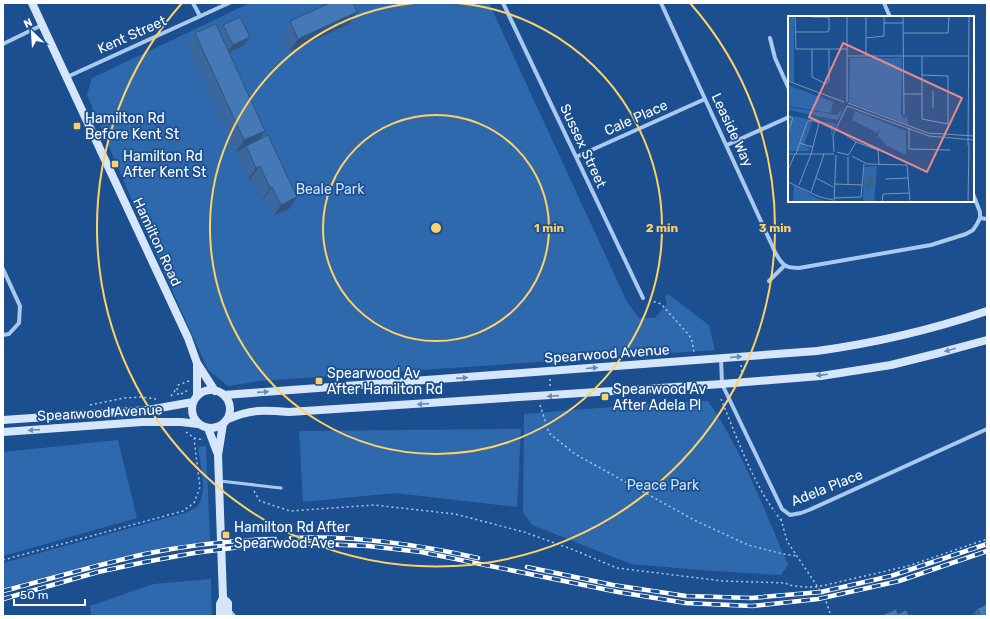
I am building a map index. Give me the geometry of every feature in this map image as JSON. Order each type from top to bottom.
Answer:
[{"type":"main road","name":"Hamilton Road","points":[[32,3],[188,338],[197,363],[215,390]]},
{"type":"main road","name":"Spearwood Avenue","points":[[224,395],[817,351],[869,343],[949,324],[987,311]]},
{"type":"main road","points":[[220,616],[220,604],[223,598],[218,455],[226,422],[231,409],[230,404],[224,395],[215,390],[203,392],[195,399],[192,414],[198,424],[208,428],[214,428],[226,422],[246,412],[258,410],[289,412],[551,396],[821,376],[863,370],[939,354],[987,340]]},
{"type":"main road","name":"Hamilton Road","points":[[195,399],[197,363]]},
{"type":"main road","name":"Spearwood Avenue","points":[[3,420],[148,410],[179,405],[195,399]]},
{"type":"main road","name":"Spearwood Avenue","points":[[3,432],[142,422],[181,422],[198,424]]},
{"type":"main road","points":[[208,428],[218,455]]},
{"type":"main road","points":[[223,598],[228,603],[228,612]]},
{"type":"street","points":[[193,3],[200,16]]},
{"type":"street","name":"Kent Street","points":[[67,77],[228,3]]},
{"type":"street","name":"Sussex Street","points":[[504,3],[643,298]]},
{"type":"street","name":"Leaside Way","points":[[661,3],[776,254],[784,266]]},
{"type":"street","points":[[884,3],[890,16]]},
{"type":"street","points":[[3,44],[42,25]]},
{"type":"street","points":[[770,38],[775,58],[788,87]]},
{"type":"street","name":"Cale Place","points":[[576,157],[705,99]]},
{"type":"street","points":[[727,146],[788,117]]},
{"type":"street","points":[[769,281],[784,266],[799,268],[931,244],[966,234],[973,230],[980,218],[980,212],[974,197]]},
{"type":"street","points":[[980,218],[987,219]]},
{"type":"street","points":[[3,269],[20,306],[19,323],[9,334],[3,335]]},
{"type":"street","name":"Adela Place","points":[[721,358],[722,384],[782,509],[790,515],[805,512],[987,429]]},
{"type":"street","points":[[228,612],[234,616]]},
{"type":"lane","points":[[218,481],[281,488]]},
{"type":"path","points":[[643,298],[661,304],[689,335],[692,341],[695,360]]},
{"type":"path","points":[[740,357],[744,382]]},
{"type":"path","points":[[549,372],[551,396]]},
{"type":"path","points":[[169,398],[177,388]]},
{"type":"path","points":[[179,405],[178,396],[190,388]]},
{"type":"path","points":[[85,406],[124,398],[161,399]]},
{"type":"path","points":[[721,399],[741,448],[767,501],[781,520],[787,540],[825,598],[831,616]]},
{"type":"path","points":[[540,404],[549,433],[575,454],[694,520],[748,545],[783,554],[798,556]]},
{"type":"path","points":[[181,422],[181,427],[194,438],[206,441]]},
{"type":"path","points":[[3,560],[183,511],[194,503],[200,487],[194,438]]},
{"type":"path","points":[[250,484],[260,501],[290,511],[374,505],[455,514],[524,532],[574,550],[617,568],[723,581],[786,583],[788,585],[818,587],[908,566],[987,539]]},
{"type":"path","points":[[781,520],[785,511]]},
{"type":"green space","name":"Beale Park","points":[[250,3],[489,3],[627,302],[639,318],[655,318],[667,304],[665,297],[668,294],[709,325],[715,350],[260,381],[228,386],[208,370],[140,219],[87,95],[92,78]]},
{"type":"green space","name":"Peace Park","points":[[708,401],[732,440],[788,565],[781,575],[631,564],[532,525],[523,512],[524,414],[662,403]]},
{"type":"green space","points":[[521,429],[517,507],[395,493],[303,502],[299,431]]},
{"type":"green space","points":[[118,440],[137,518],[3,556],[3,452]]},
{"type":"green space","points":[[206,446],[210,541],[140,553],[3,588],[3,563],[185,513],[197,507],[201,501],[203,486],[198,447]]},
{"type":"green space","points":[[211,579],[212,616],[91,616],[90,606],[153,584]]},
{"type":"building","points":[[330,3],[353,3],[357,12],[298,39],[290,21]]},
{"type":"building","points":[[240,17],[250,37],[233,45],[223,25]]},
{"type":"building","points":[[216,24],[265,131],[244,140],[195,33]]},
{"type":"building","points":[[268,135],[297,197],[281,205],[272,187],[270,188],[260,166],[256,168],[246,146]]},
{"type":"building","points":[[987,604],[987,616],[981,616],[977,609]]},
{"type":"building","points":[[896,609],[898,614],[906,610],[909,616],[881,616]]},
{"type":"railway","points":[[291,538],[315,537],[362,539],[408,545],[478,558]]},
{"type":"railway","points":[[3,591],[145,554],[177,548],[243,540],[275,539]]},
{"type":"railway","points":[[3,599],[98,572],[145,562],[194,553],[248,546],[294,543],[368,546],[421,552],[618,592],[686,603],[752,606],[818,599],[899,581],[987,551]]},
{"type":"railway","points":[[527,567],[613,585],[686,596],[751,598],[821,592],[891,576],[987,544]]},
{"type":"place","name":"Hamilton Rd Before Kent St","points":[[77,126]]},
{"type":"place","name":"Hamilton Rd After Kent St","points":[[115,164]]},
{"type":"place","name":"Spearwood Av After Hamilton Rd","points":[[319,381]]},
{"type":"place","name":"Spearwood Av After Adela Pl","points":[[605,397]]},
{"type":"place","name":"Hamilton Rd After Spearwood Ave","points":[[226,535]]}]
